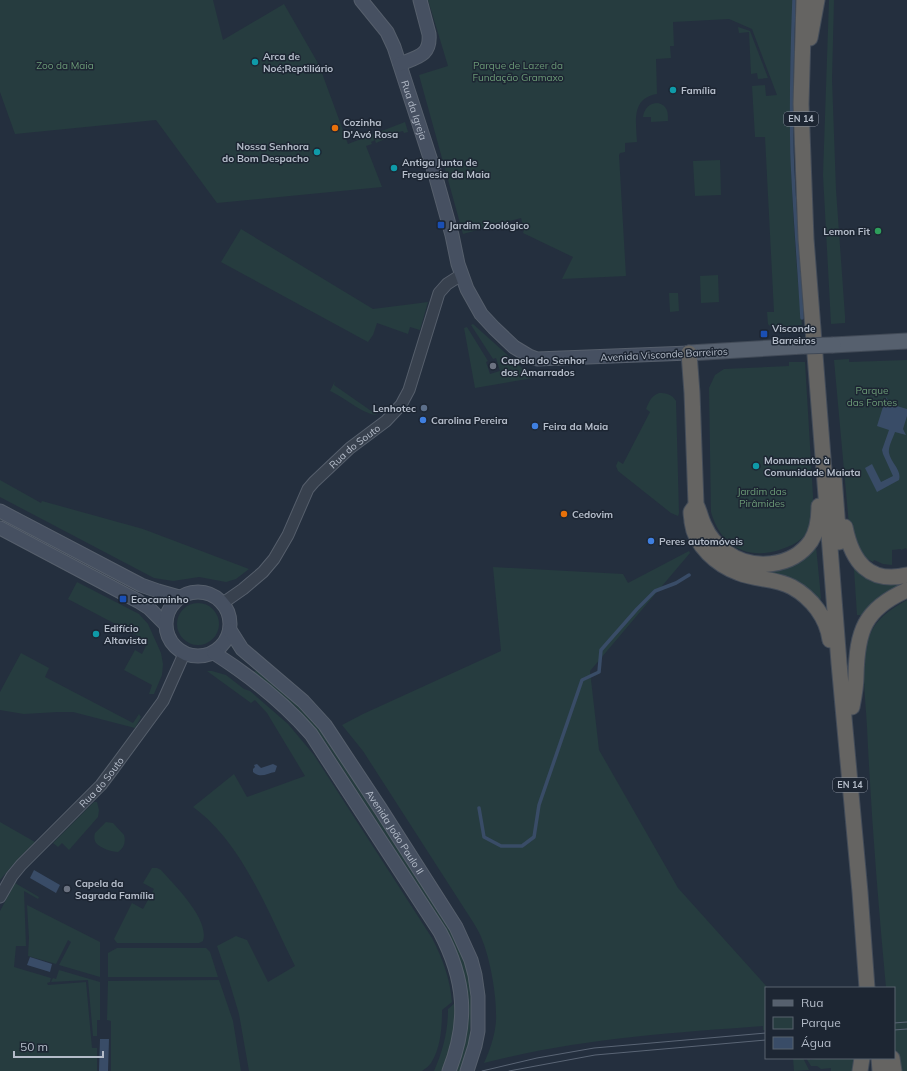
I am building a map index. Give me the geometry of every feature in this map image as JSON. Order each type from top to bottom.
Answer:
[{"type":"highway","name":"EN 14","points":[[804,0],[801,104],[806,231],[816,322]]},
{"type":"highway","name":"EN 14","points":[[811,0],[808,112],[809,175],[819,363],[822,460],[867,987]]},
{"type":"highway","points":[[809,45],[817,0]]},
{"type":"highway","points":[[688,353],[692,401],[696,504]]},
{"type":"highway","name":"EN 14","points":[[819,363],[837,509],[874,987]]},
{"type":"highway","name":"EN 14","points":[[696,504],[705,527],[712,538],[727,553],[739,560],[765,565],[792,558],[811,541],[818,522],[822,460]]},
{"type":"highway","name":"EN 14","points":[[696,504],[691,513],[693,529],[694,535],[702,546],[719,563],[732,571],[790,586],[799,592],[817,608],[824,620],[830,636],[832,652],[839,663]]},
{"type":"highway","name":"EN 14","points":[[837,509],[845,526],[848,544],[855,557],[865,568],[870,572],[888,577],[907,575]]},
{"type":"highway","name":"EN 14","points":[[852,707],[856,677],[858,642],[863,628],[868,618],[883,603],[907,590]]},
{"type":"highway","points":[[860,1071],[862,1059]]},
{"type":"highway","points":[[872,1059],[874,1071]]},
{"type":"highway","points":[[879,1059],[880,1071]]},
{"type":"highway","points":[[892,1059],[894,1071]]},
{"type":"main road","name":"Rua da Igreja","points":[[361,0],[387,32],[400,64],[433,167],[461,275]]},
{"type":"main road","points":[[400,64],[422,55],[427,49],[429,34],[420,0]]},
{"type":"main road","name":"Avenida Visconde Barreiros","points":[[461,275],[473,302],[487,321],[514,347],[533,358],[545,359],[688,353],[833,344],[907,342]]},
{"type":"main road","points":[[0,510],[141,585],[158,592],[179,597]]},
{"type":"main road","points":[[0,528],[138,601],[149,608],[165,624]]},
{"type":"main road","points":[[188,593],[207,593],[216,597],[223,603],[228,611],[230,630],[227,639],[221,647],[204,656],[184,654],[176,649],[166,633],[165,624],[169,609],[179,597],[188,593]]},
{"type":"main road","name":"Avenida João Paulo II","points":[[230,630],[242,649],[293,692],[325,725],[372,795],[456,927],[471,960],[478,996],[478,1031],[473,1055],[467,1071]]},
{"type":"main road","name":"Avenida João Paulo II","points":[[214,652],[240,669],[274,697],[288,709],[311,734],[440,932],[456,968],[462,1000],[460,1033],[449,1071]]},
{"type":"street","name":"Rua do Souto","points":[[223,603],[263,572],[274,559],[288,535],[308,489],[314,482],[355,444],[386,421],[401,405],[409,390],[439,293],[449,282],[461,275]]},
{"type":"street","name":"Rua do Souto","points":[[0,897],[12,876],[21,865],[101,785],[118,763],[163,701],[184,654]]},
{"type":"green space","name":"Zoo da Maia","points":[[0,0],[213,0],[223,40],[284,4],[319,65],[348,144],[405,122],[408,132],[399,132],[399,135],[390,138],[389,136],[385,137],[385,139],[376,143],[375,140],[371,142],[372,144],[366,146],[382,187],[217,203],[156,120],[15,134],[0,92]]},
{"type":"green space","name":"Parque de Lazer da Fundação Gramaxo","points":[[428,0],[793,0],[790,82],[791,163],[795,244],[802,325],[771,327],[768,324],[767,312],[774,312],[765,137],[755,137],[752,86],[765,85],[766,96],[777,95],[752,29],[729,19],[673,22],[674,46],[670,46],[671,58],[656,59],[657,94],[649,96],[643,100],[639,106],[636,119],[637,142],[625,143],[625,152],[620,153],[619,155],[626,276],[562,279],[573,257],[523,233],[524,230],[521,218],[463,234],[419,75],[448,66]]},
{"type":"green space","points":[[829,0],[834,0],[832,79],[836,190],[845,316],[845,323],[831,324],[823,175]]},
{"type":"green space","points":[[738,27],[750,31],[768,78],[758,79],[757,73],[751,74],[749,32],[739,33]]},
{"type":"green space","points":[[658,103],[666,108],[668,121],[651,122],[651,117],[643,117],[644,111],[648,107],[652,104]]},
{"type":"green space","points":[[720,160],[721,195],[695,196],[693,161]]},
{"type":"green space","points":[[241,229],[373,309],[428,302],[420,330],[410,327],[408,334],[377,323],[373,335],[368,342],[221,262]]},
{"type":"green space","points":[[718,275],[719,302],[701,303],[700,276]]},
{"type":"green space","points":[[669,293],[678,293],[679,311],[670,312]]},
{"type":"green space","points":[[473,324],[533,378],[475,388],[464,328],[467,327],[488,361],[486,362],[490,374],[500,371],[496,358],[493,359],[471,325]]},
{"type":"green space","name":"Parque das Fontes","points":[[849,359],[849,362],[907,360],[907,550],[906,548],[901,550],[892,550],[892,565],[883,564],[874,560],[873,562],[864,557],[860,553],[849,525],[834,360]]},
{"type":"green space","name":"Jardim das Pirâmides","points":[[789,362],[805,362],[813,496],[812,519],[805,535],[793,545],[770,552],[747,552],[729,542],[716,524],[711,512],[709,388],[715,375],[724,369],[789,366]]},
{"type":"green space","points":[[335,381],[334,385],[377,415],[360,409],[330,391]]},
{"type":"green space","points":[[659,393],[669,394],[676,401],[678,516],[671,513],[618,471],[616,466],[618,461],[623,464],[650,412],[646,409],[649,402]]},
{"type":"green space","points":[[0,480],[41,503],[42,501],[143,529],[249,569],[236,579],[226,582],[199,577],[173,581],[154,578],[0,497]]},
{"type":"green space","points":[[816,546],[820,600],[749,572],[738,564]]},
{"type":"green space","points":[[689,551],[690,553],[590,671],[599,750],[678,888],[767,987],[765,987],[765,1030],[763,1030],[763,1026],[623,1038],[553,1048],[484,1063],[493,1037],[496,1012],[491,970],[481,937],[473,922],[363,751],[342,725],[501,651],[493,567],[623,574],[628,583]]},
{"type":"green space","points":[[854,569],[907,579],[907,583],[882,597],[861,615],[857,615]]},
{"type":"green space","points":[[77,582],[139,614],[148,624],[161,653],[163,664],[162,675],[154,694],[149,694],[152,685],[124,670],[135,650],[142,654],[146,646],[138,641],[140,637],[68,599]]},
{"type":"green space","points":[[907,600],[907,1071],[899,1071],[895,1049],[895,987],[886,987],[873,825],[864,671],[866,649],[871,633],[878,621]]},
{"type":"green space","points":[[194,603],[202,603],[210,606],[216,612],[219,624],[216,636],[210,642],[202,645],[194,645],[186,642],[180,636],[177,628],[177,620],[180,612],[186,606]]},
{"type":"green space","points":[[21,653],[49,668],[45,677],[133,723],[139,714],[141,717],[135,728],[73,712],[24,714],[0,710],[0,692]]},
{"type":"green space","points":[[256,670],[296,704],[323,733],[440,912],[458,944],[466,965],[472,1008],[469,1041],[460,1071],[456,1071],[463,1050],[467,1030],[467,991],[464,972],[449,935],[326,743],[296,707],[254,672]]},
{"type":"green space","points":[[207,671],[226,675],[244,689],[250,691],[288,724],[314,755],[432,938],[450,985],[452,1002],[442,1010],[441,1030],[437,1051],[431,1063],[422,1071],[249,1071],[239,1014],[217,946],[236,936],[247,940],[268,982],[295,966],[253,880],[240,859],[211,822],[193,807],[234,774],[247,797],[305,776],[267,713],[255,700],[251,703]]},
{"type":"green space","points":[[94,802],[97,802],[99,810],[98,817],[69,850],[62,843],[58,847],[53,843]]},
{"type":"green space","points":[[0,822],[35,842],[0,880]]},
{"type":"green space","points":[[106,822],[113,823],[124,835],[124,845],[118,852],[103,848],[95,842],[95,833]]},
{"type":"green space","points":[[152,868],[161,870],[190,903],[201,923],[204,932],[203,941],[199,943],[117,943],[114,939],[132,903],[143,909],[154,889],[143,883]]},
{"type":"green space","points":[[15,883],[39,897],[38,899],[24,891],[26,946],[16,946],[14,967],[51,978],[50,982],[47,983],[48,985],[86,982],[92,1048],[97,1048],[97,1071],[0,1071],[0,911]]},
{"type":"green space","points":[[27,905],[100,942],[100,977],[59,965],[71,942],[68,940],[56,964],[28,956],[29,938]]},
{"type":"green space","points":[[117,948],[206,948],[210,952],[218,977],[108,977],[108,953]]},
{"type":"green space","points":[[59,970],[100,982],[100,1020],[97,1020],[97,1036],[93,1036],[88,980],[51,982],[53,978],[56,979]]},
{"type":"green space","points":[[219,980],[233,1021],[241,1071],[111,1071],[111,1021],[107,1020],[108,981]]},
{"type":"green space","points":[[455,1003],[453,1029],[448,1054],[442,1071],[434,1071],[444,1041],[448,1009]]},
{"type":"green space","points":[[793,1059],[804,1059],[809,1070],[794,1071]]},
{"type":"green space","points":[[807,1059],[854,1059],[853,1071],[831,1071],[831,1068],[821,1069],[817,1066],[811,1066]]},
{"type":"water","points":[[886,397],[890,404],[907,409],[907,416],[903,429],[906,435],[895,432],[889,448],[890,457],[900,476],[899,480],[877,492],[865,468],[872,464],[881,482],[893,476],[882,450],[889,430],[877,426]]},
{"type":"water","points":[[257,764],[261,768],[273,764],[277,766],[275,772],[259,775],[253,772],[255,767],[254,765]]},
{"type":"water","points":[[34,870],[60,885],[56,893],[30,878]]},
{"type":"water","points":[[30,957],[52,964],[50,972],[27,965]]},
{"type":"water","points":[[100,1039],[109,1039],[108,1071],[99,1071]]},
{"type":"waterway","points":[[794,0],[792,153],[802,318]]},
{"type":"waterway","points":[[479,808],[484,837],[501,846],[522,846],[534,837],[539,805],[582,680],[599,672],[601,650],[655,591],[676,583],[689,575]]},
{"type":"tram line","points":[[895,1023],[907,1022]]},
{"type":"tram line","points":[[895,1030],[907,1029]]},
{"type":"tram line","points":[[482,1071],[537,1058],[594,1048],[765,1033]]},
{"type":"tram line","points":[[509,1071],[595,1055],[765,1040]]},
{"type":"place","name":"Arca de Noé;Reptiliário","points":[[255,62]]},
{"type":"place","name":"Família","points":[[673,90]]},
{"type":"place","name":"Cozinha D'Avó Rosa","points":[[335,128]]},
{"type":"place","name":"Nossa Senhora do Bom Despacho","points":[[317,152]]},
{"type":"place","name":"Antiga Junta de Freguesia da Maia","points":[[394,168]]},
{"type":"place","name":"Jardim Zoológico","points":[[441,225]]},
{"type":"place","name":"Lemon Fit","points":[[878,231]]},
{"type":"place","name":"Visconde Barreiros","points":[[764,334]]},
{"type":"place","name":"Capela do Senhor dos Amarrados","points":[[493,366]]},
{"type":"place","name":"Lenhotec","points":[[424,408]]},
{"type":"place","name":"Carolina Pereira","points":[[423,420]]},
{"type":"place","name":"Feira da Maia","points":[[535,426]]},
{"type":"place","name":"Monumento à Comunidade Maiata","points":[[756,466]]},
{"type":"place","name":"Cedovim","points":[[564,514]]},
{"type":"place","name":"Peres automóveis","points":[[651,541]]},
{"type":"place","name":"Ecocaminho","points":[[123,599]]},
{"type":"place","name":"Edifício Altavista","points":[[96,634]]},
{"type":"place","name":"Capela da Sagrada Família","points":[[67,889]]}]
